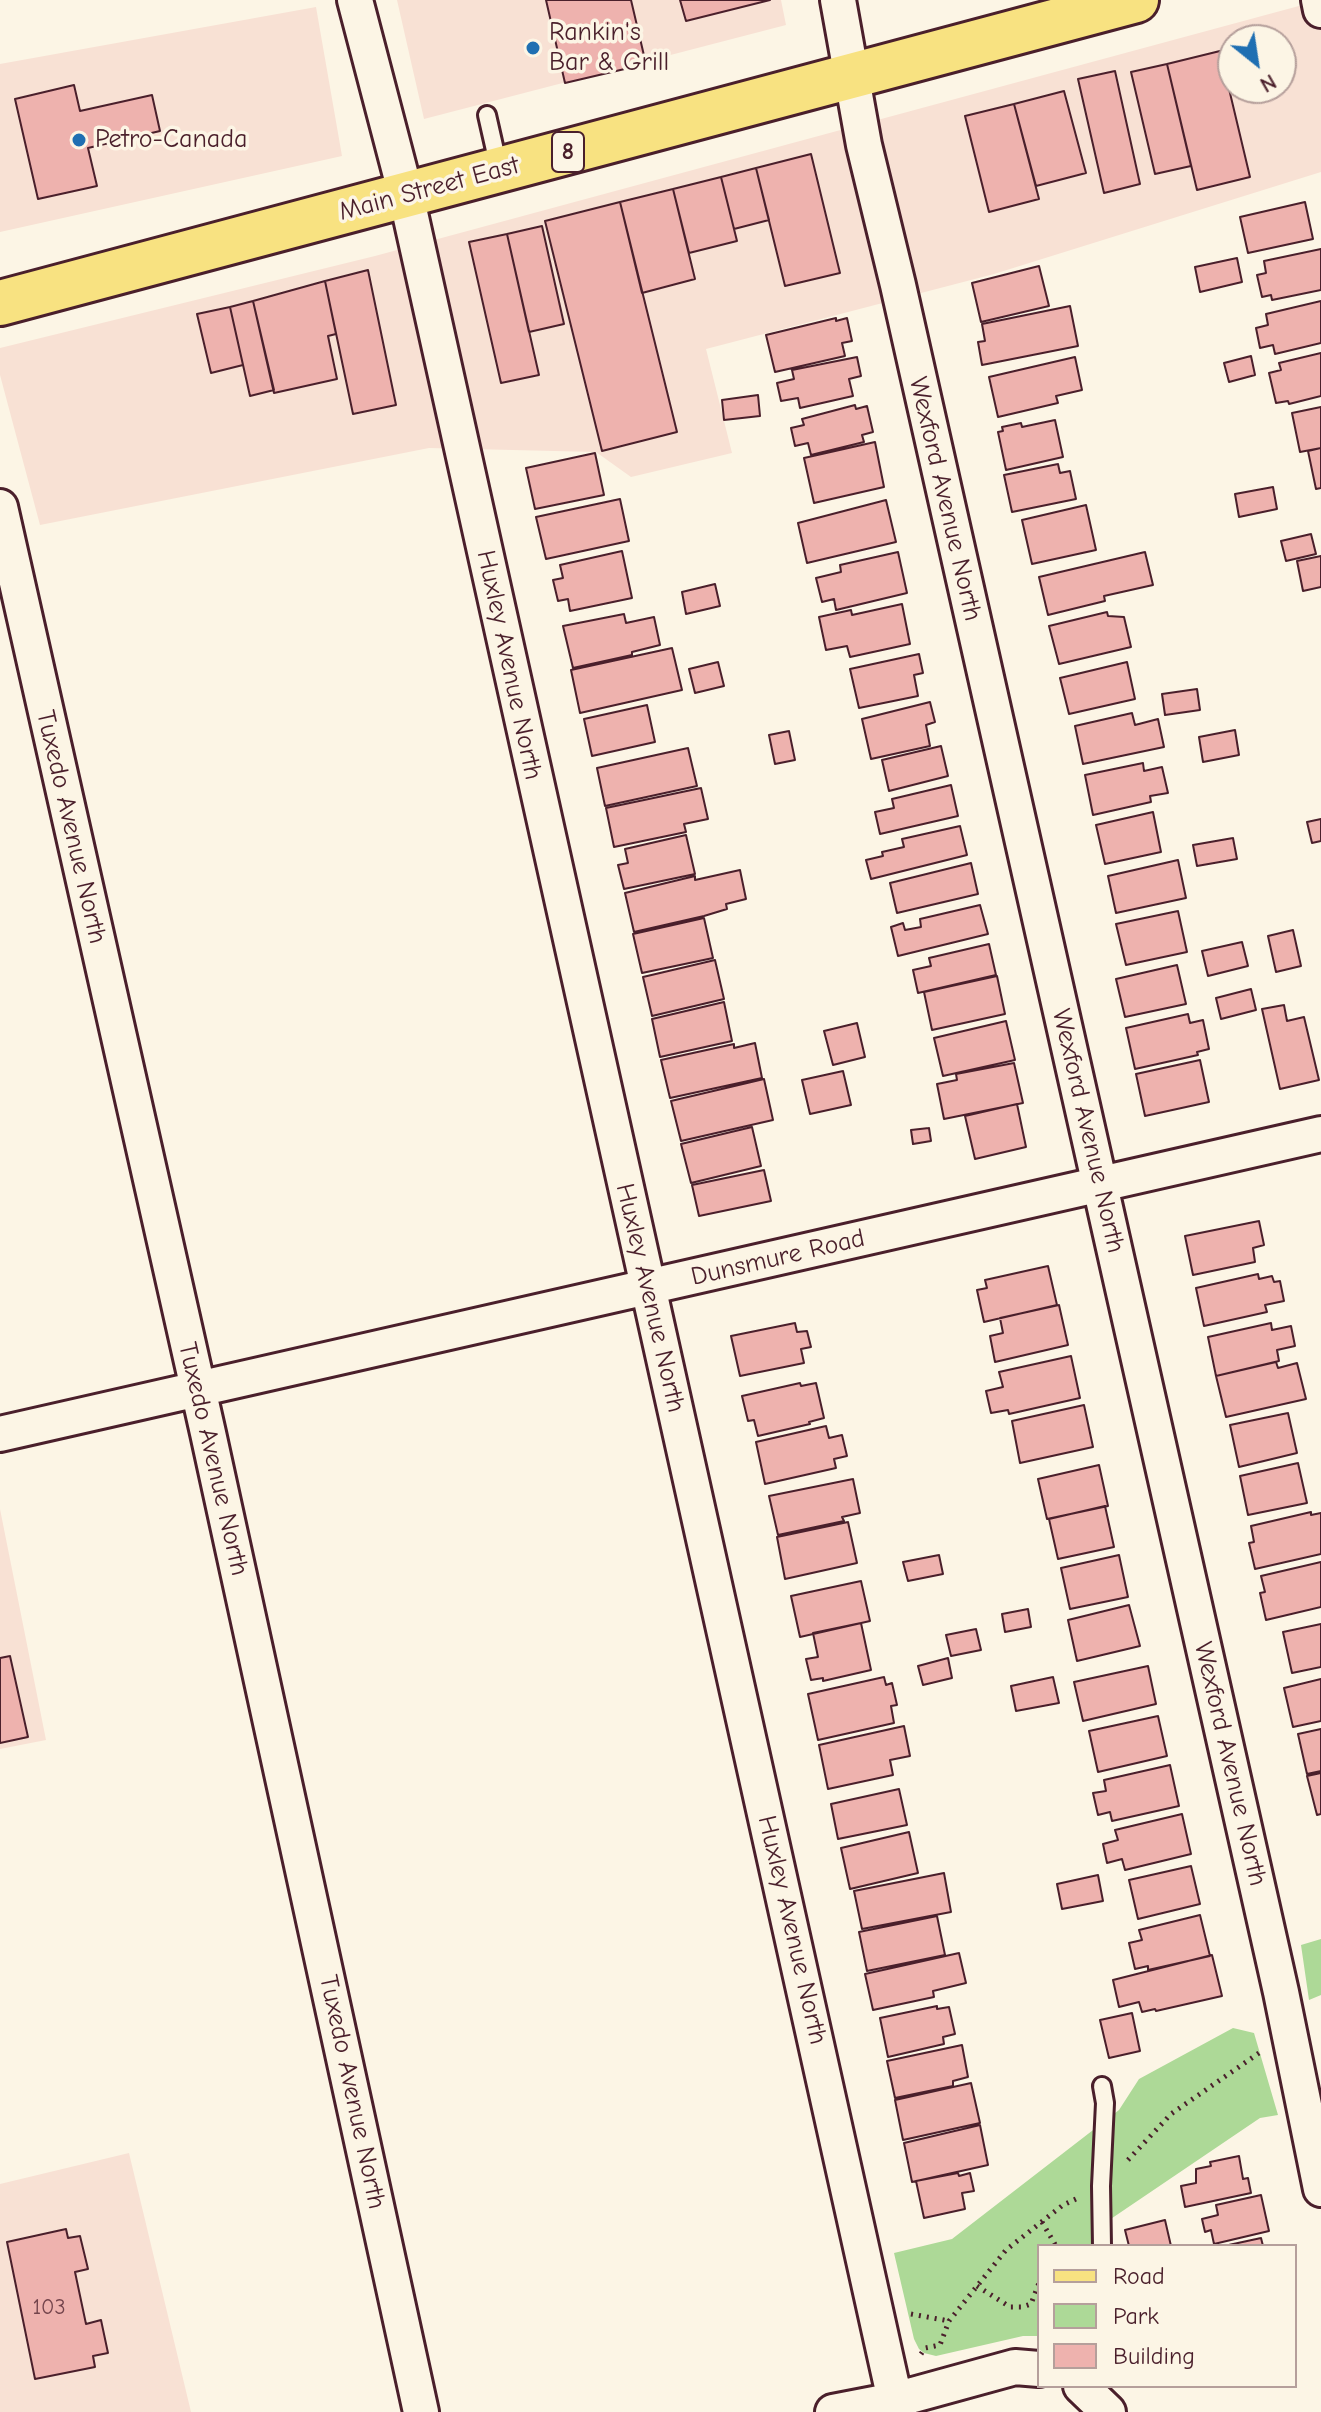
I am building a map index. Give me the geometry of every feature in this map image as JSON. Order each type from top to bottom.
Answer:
[{"type":"main road","name":"Main Street East","points":[[0,303],[1136,0]]},
{"type":"street","name":"Huxley Avenue North","points":[[355,0],[406,195],[895,2400]]},
{"type":"street","name":"Wexford Avenue North","points":[[838,0],[864,145],[1101,1184],[1278,1976],[1321,2189]]},
{"type":"street","points":[[1319,0],[1321,10]]},
{"type":"street","name":"Tuxedo Avenue North","points":[[0,507],[421,2412]]},
{"type":"street","name":"Dunsmure Road","points":[[0,1434],[1321,1134]]},
{"type":"street","points":[[833,2412],[895,2400],[1015,2367],[1037,2369]]},
{"type":"street","points":[[1083,2388],[1108,2412]]},
{"type":"lane","points":[[487,115],[499,170]]},
{"type":"lane","points":[[1102,2086],[1105,2103],[1102,2244]]},
{"type":"path","points":[[1042,2222],[1055,2244]]},
{"type":"path","points":[[977,2286],[1010,2307],[1031,2304],[1037,2288]]},
{"type":"shaded area","points":[[397,0],[781,0],[786,25],[424,119]]},
{"type":"shaded area","points":[[1321,0],[1321,172],[994,274],[706,349],[732,453],[631,477],[596,452],[429,448],[40,525],[0,375],[0,348],[375,256],[1217,28],[1217,104],[1297,104],[1297,24],[1232,24]]},
{"type":"shaded area","points":[[316,7],[342,156],[0,232],[0,64]]},
{"type":"shaded area","points":[[0,1509],[46,1740],[0,1749]]},
{"type":"shaded area","points":[[129,2153],[191,2412],[0,2412],[0,2184]]},
{"type":"green space","points":[[1321,1939],[1321,1995],[1309,2000],[1301,1945]]},
{"type":"green space","points":[[1233,2028],[1254,2033],[1278,2115],[1260,2118],[1093,2231],[1094,2244],[1037,2244],[1037,2336],[1023,2336],[936,2356],[924,2353],[914,2339],[894,2253],[952,2239],[1119,2110],[1139,2079]]},
{"type":"building","points":[[546,0],[631,0],[646,64],[565,83]]},
{"type":"building","points":[[680,0],[770,0],[686,21]]},
{"type":"building","points":[[1217,52],[1217,104],[1233,104],[1250,177],[1197,190],[1167,64]]},
{"type":"building","points":[[1167,64],[1191,166],[1155,174],[1131,72]]},
{"type":"building","points":[[1115,71],[1140,184],[1104,193],[1078,79]]},
{"type":"building","points":[[74,85],[80,111],[152,95],[160,131],[88,148],[97,186],[38,199],[15,99]]},
{"type":"building","points":[[1064,91],[1086,173],[1036,186],[1014,104]]},
{"type":"building","points":[[1014,104],[1039,199],[989,212],[965,116]]},
{"type":"building","points":[[811,154],[840,273],[785,286],[756,168]]},
{"type":"building","points":[[756,168],[769,220],[734,229],[721,177]]},
{"type":"building","points":[[721,177],[737,241],[689,253],[673,189]]},
{"type":"building","points":[[673,189],[695,279],[642,293],[620,202]]},
{"type":"building","points":[[620,202],[677,432],[602,451],[545,221]]},
{"type":"building","points":[[1305,202],[1313,239],[1248,253],[1240,217]]},
{"type":"building","points":[[542,226],[564,324],[529,332],[507,234]]},
{"type":"building","points":[[507,234],[539,375],[501,383],[469,242]]},
{"type":"building","points":[[1321,249],[1321,290],[1272,300],[1271,295],[1262,297],[1257,275],[1266,273],[1264,261]]},
{"type":"building","points":[[1237,258],[1242,282],[1200,292],[1195,267]]},
{"type":"building","points":[[1039,266],[1049,306],[981,322],[972,283]]},
{"type":"building","points":[[368,270],[396,405],[353,414],[325,281]]},
{"type":"building","points":[[325,281],[336,334],[328,336],[337,379],[274,393],[253,301]]},
{"type":"building","points":[[253,301],[274,390],[250,396],[230,307]]},
{"type":"building","points":[[1321,301],[1321,343],[1275,354],[1273,345],[1260,348],[1256,328],[1268,325],[1266,314]]},
{"type":"building","points":[[1070,306],[1078,346],[982,365],[978,342],[985,341],[982,324]]},
{"type":"building","points":[[230,307],[243,365],[211,373],[197,314]]},
{"type":"building","points":[[836,318],[836,321],[847,318],[852,341],[842,343],[845,356],[775,372],[766,335]]},
{"type":"building","points":[[1321,353],[1321,396],[1289,404],[1288,401],[1276,403],[1269,373],[1281,370],[1279,363]]},
{"type":"building","points":[[1251,356],[1255,375],[1229,382],[1224,363]]},
{"type":"building","points":[[857,357],[861,376],[849,379],[853,396],[800,408],[798,398],[781,401],[777,383],[794,379],[792,370]]},
{"type":"building","points":[[1075,357],[1082,390],[1056,396],[1058,403],[998,417],[989,377]]},
{"type":"building","points":[[758,395],[760,416],[724,420],[722,400]]},
{"type":"building","points":[[855,405],[856,409],[867,406],[873,432],[862,435],[864,442],[811,455],[808,443],[795,446],[791,428],[804,425],[802,419]]},
{"type":"building","points":[[1321,407],[1321,448],[1300,452],[1292,413]]},
{"type":"building","points":[[1055,420],[1063,457],[1006,470],[998,432],[1003,431],[1002,427],[1021,423],[1022,427]]},
{"type":"building","points":[[875,442],[884,487],[814,503],[804,458]]},
{"type":"building","points":[[1321,448],[1321,488],[1316,489],[1308,451]]},
{"type":"building","points":[[595,453],[604,495],[535,509],[526,468]]},
{"type":"building","points":[[1058,464],[1060,473],[1070,471],[1076,499],[1012,512],[1004,475]]},
{"type":"building","points":[[1273,487],[1277,509],[1239,517],[1235,494]]},
{"type":"building","points":[[620,499],[629,541],[546,559],[536,517]]},
{"type":"building","points":[[886,500],[896,542],[807,563],[798,523]]},
{"type":"building","points":[[1086,505],[1096,550],[1032,564],[1022,520]]},
{"type":"building","points":[[1311,534],[1316,554],[1286,561],[1281,541]]},
{"type":"building","points":[[622,551],[632,598],[570,611],[568,599],[558,601],[553,580],[563,578],[560,565]]},
{"type":"building","points":[[898,552],[907,593],[836,610],[834,599],[822,602],[816,578],[841,572],[840,565]]},
{"type":"building","points":[[1145,552],[1153,585],[1104,596],[1105,601],[1048,615],[1039,577]]},
{"type":"building","points":[[1321,556],[1321,587],[1303,591],[1297,561]]},
{"type":"building","points":[[715,584],[720,606],[686,614],[682,592]]},
{"type":"building","points":[[902,604],[910,644],[850,657],[847,646],[826,650],[819,617],[851,610],[852,615]]},
{"type":"building","points":[[1107,612],[1108,616],[1124,617],[1131,647],[1059,664],[1049,626]]},
{"type":"building","points":[[624,614],[626,623],[654,617],[660,645],[632,652],[632,655],[573,668],[563,626]]},
{"type":"building","points":[[672,648],[682,690],[580,713],[571,670]]},
{"type":"building","points":[[919,654],[923,673],[914,675],[918,696],[859,708],[850,669]]},
{"type":"building","points":[[718,662],[724,686],[695,693],[689,669]]},
{"type":"building","points":[[1127,662],[1135,699],[1069,714],[1060,678]]},
{"type":"building","points":[[1197,689],[1200,710],[1165,715],[1162,694]]},
{"type":"building","points":[[930,702],[935,722],[926,725],[930,746],[871,759],[862,719]]},
{"type":"building","points":[[647,705],[655,742],[592,756],[584,719]]},
{"type":"building","points":[[1132,713],[1135,725],[1158,719],[1164,747],[1083,764],[1075,726]]},
{"type":"building","points":[[1235,730],[1239,755],[1203,762],[1199,737]]},
{"type":"building","points":[[789,731],[795,760],[775,764],[769,735]]},
{"type":"building","points":[[941,746],[948,776],[889,791],[882,760]]},
{"type":"building","points":[[688,748],[697,786],[605,806],[597,768]]},
{"type":"building","points":[[1143,763],[1144,771],[1162,767],[1168,793],[1150,796],[1151,802],[1093,815],[1085,775]]},
{"type":"building","points":[[951,785],[958,816],[880,834],[875,812],[894,808],[892,799]]},
{"type":"building","points":[[701,788],[708,819],[684,824],[686,832],[614,847],[606,808]]},
{"type":"building","points":[[1153,812],[1161,852],[1105,864],[1096,825]]},
{"type":"building","points":[[1321,819],[1321,841],[1312,843],[1307,822]]},
{"type":"building","points":[[960,826],[967,855],[871,879],[866,860],[904,847],[902,839]]},
{"type":"building","points":[[686,835],[695,874],[624,889],[618,865],[628,863],[625,849]]},
{"type":"building","points":[[1233,838],[1237,859],[1197,866],[1193,845]]},
{"type":"building","points":[[1178,860],[1186,898],[1116,913],[1108,876]]},
{"type":"building","points":[[971,863],[978,894],[897,913],[890,883]]},
{"type":"building","points":[[740,870],[746,899],[726,904],[727,909],[704,916],[634,932],[625,893],[695,876],[695,880]]},
{"type":"building","points":[[980,905],[988,934],[898,956],[891,927],[903,923],[905,930],[921,927],[920,919]]},
{"type":"building","points":[[1178,911],[1187,952],[1126,965],[1116,924]]},
{"type":"building","points":[[704,918],[713,958],[642,973],[633,934]]},
{"type":"building","points":[[1293,930],[1301,966],[1276,972],[1268,936]]},
{"type":"building","points":[[1242,942],[1248,966],[1208,976],[1202,951]]},
{"type":"building","points":[[989,944],[996,975],[918,993],[913,970],[931,966],[929,958]]},
{"type":"building","points":[[715,960],[724,999],[652,1016],[643,977]]},
{"type":"building","points":[[1177,965],[1186,1004],[1125,1017],[1116,979]]},
{"type":"building","points":[[997,976],[1005,1014],[932,1030],[924,992]]},
{"type":"building","points":[[1251,989],[1256,1010],[1221,1019],[1216,998]]},
{"type":"building","points":[[724,1002],[732,1041],[660,1057],[652,1019]]},
{"type":"building","points":[[1284,1005],[1287,1021],[1304,1017],[1319,1080],[1280,1089],[1262,1009]]},
{"type":"building","points":[[1188,1014],[1190,1023],[1203,1020],[1209,1049],[1197,1052],[1198,1055],[1135,1069],[1126,1028]]},
{"type":"building","points":[[1006,1021],[1015,1060],[943,1076],[934,1038]]},
{"type":"building","points":[[857,1023],[865,1057],[833,1065],[824,1031]]},
{"type":"building","points":[[755,1043],[762,1078],[670,1098],[661,1060],[734,1044],[734,1048]]},
{"type":"building","points":[[1200,1060],[1209,1102],[1145,1116],[1136,1074]]},
{"type":"building","points":[[1014,1063],[1023,1103],[944,1119],[937,1084],[957,1080],[956,1074]]},
{"type":"building","points":[[843,1071],[851,1105],[810,1114],[802,1080]]},
{"type":"building","points":[[764,1079],[773,1120],[681,1141],[671,1101]]},
{"type":"building","points":[[1017,1104],[1026,1147],[975,1159],[965,1116]]},
{"type":"building","points":[[752,1127],[761,1166],[691,1183],[681,1144]]},
{"type":"building","points":[[929,1128],[931,1141],[913,1144],[911,1130]]},
{"type":"building","points":[[764,1170],[771,1201],[699,1216],[692,1185]]},
{"type":"building","points":[[1259,1221],[1264,1245],[1253,1248],[1255,1262],[1193,1275],[1185,1236]]},
{"type":"building","points":[[1048,1266],[1057,1305],[984,1322],[977,1290],[987,1288],[985,1280]]},
{"type":"building","points":[[1258,1274],[1259,1279],[1272,1276],[1274,1282],[1280,1281],[1284,1301],[1265,1305],[1267,1312],[1204,1326],[1196,1288]]},
{"type":"building","points":[[1059,1305],[1068,1345],[995,1362],[990,1336],[1003,1333],[1000,1318]]},
{"type":"building","points":[[795,1323],[797,1332],[807,1331],[811,1347],[801,1349],[804,1363],[740,1376],[731,1336]]},
{"type":"building","points":[[1271,1323],[1272,1330],[1291,1326],[1295,1346],[1277,1350],[1279,1361],[1216,1376],[1208,1337]]},
{"type":"building","points":[[1071,1356],[1080,1398],[1009,1414],[1008,1410],[991,1413],[986,1391],[1003,1387],[999,1372]]},
{"type":"building","points":[[1276,1362],[1278,1368],[1297,1363],[1306,1399],[1226,1417],[1216,1376]]},
{"type":"building","points":[[800,1383],[801,1386],[816,1383],[824,1418],[758,1436],[754,1420],[748,1421],[742,1396]]},
{"type":"building","points":[[1084,1405],[1093,1447],[1020,1463],[1012,1421]]},
{"type":"building","points":[[1288,1413],[1297,1453],[1239,1467],[1230,1425]]},
{"type":"building","points":[[826,1426],[829,1438],[842,1435],[847,1456],[834,1459],[836,1468],[765,1484],[756,1442]]},
{"type":"building","points":[[1298,1463],[1307,1503],[1248,1515],[1240,1476]]},
{"type":"building","points":[[1099,1465],[1108,1506],[1047,1519],[1038,1479]]},
{"type":"building","points":[[853,1479],[860,1513],[842,1517],[844,1521],[778,1535],[769,1496]]},
{"type":"building","points":[[1105,1506],[1114,1547],[1058,1559],[1049,1519]]},
{"type":"building","points":[[1311,1512],[1311,1515],[1321,1513],[1321,1554],[1255,1569],[1249,1543],[1254,1542],[1251,1526]]},
{"type":"building","points":[[848,1522],[857,1563],[785,1579],[777,1537]]},
{"type":"building","points":[[939,1555],[943,1574],[908,1581],[903,1562]]},
{"type":"building","points":[[1119,1555],[1128,1597],[1070,1609],[1061,1568]]},
{"type":"building","points":[[1321,1562],[1321,1607],[1266,1620],[1260,1593],[1265,1592],[1261,1576]]},
{"type":"building","points":[[861,1581],[870,1621],[800,1637],[791,1596]]},
{"type":"building","points":[[1129,1605],[1140,1646],[1077,1661],[1068,1620]]},
{"type":"building","points":[[1028,1609],[1031,1627],[1005,1632],[1002,1614]]},
{"type":"building","points":[[861,1623],[871,1670],[823,1681],[823,1678],[811,1680],[806,1659],[818,1657],[813,1633]]},
{"type":"building","points":[[1321,1624],[1321,1667],[1292,1673],[1283,1632]]},
{"type":"building","points":[[976,1629],[981,1650],[951,1656],[946,1635]]},
{"type":"building","points":[[10,1656],[28,1737],[0,1743],[0,1658]]},
{"type":"building","points":[[948,1658],[952,1678],[923,1685],[918,1666]]},
{"type":"building","points":[[1148,1666],[1156,1704],[1083,1721],[1074,1682]]},
{"type":"building","points":[[884,1677],[886,1685],[892,1683],[897,1705],[891,1706],[894,1723],[818,1740],[808,1694]]},
{"type":"building","points":[[1053,1677],[1059,1703],[1016,1711],[1011,1686]]},
{"type":"building","points":[[1321,1679],[1321,1721],[1293,1727],[1284,1688]]},
{"type":"building","points":[[1158,1716],[1167,1756],[1098,1772],[1089,1731]]},
{"type":"building","points":[[904,1726],[910,1756],[890,1760],[893,1775],[828,1789],[819,1745]]},
{"type":"building","points":[[1321,1729],[1321,1771],[1307,1774],[1298,1734]]},
{"type":"building","points":[[1170,1765],[1179,1806],[1112,1821],[1110,1812],[1098,1815],[1093,1793],[1106,1791],[1104,1780]]},
{"type":"building","points":[[1321,1773],[1321,1814],[1317,1815],[1307,1776]]},
{"type":"building","points":[[899,1789],[907,1825],[838,1839],[831,1804]]},
{"type":"building","points":[[1182,1814],[1191,1854],[1125,1870],[1122,1859],[1107,1863],[1103,1844],[1118,1840],[1115,1830]]},
{"type":"building","points":[[909,1832],[918,1873],[850,1889],[841,1848]]},
{"type":"building","points":[[1191,1866],[1200,1904],[1138,1919],[1129,1880]]},
{"type":"building","points":[[944,1873],[951,1912],[862,1929],[854,1891]]},
{"type":"building","points":[[1098,1875],[1103,1901],[1062,1909],[1057,1884]]},
{"type":"building","points":[[1200,1915],[1210,1956],[1148,1970],[1148,1966],[1135,1969],[1129,1943],[1142,1940],[1139,1930]]},
{"type":"building","points":[[937,1916],[945,1955],[867,1971],[859,1932]]},
{"type":"building","points":[[959,1953],[966,1983],[933,1991],[934,1997],[873,2010],[865,1974]]},
{"type":"building","points":[[1212,1955],[1222,1996],[1156,2011],[1142,2012],[1139,2002],[1119,2007],[1113,1980]]},
{"type":"building","points":[[937,2006],[937,2009],[949,2007],[955,2034],[943,2037],[944,2044],[888,2057],[880,2018]]},
{"type":"building","points":[[1132,2013],[1140,2051],[1109,2058],[1100,2020]]},
{"type":"building","points":[[962,2045],[968,2077],[953,2081],[953,2086],[895,2098],[887,2061]]},
{"type":"building","points":[[971,2083],[980,2123],[903,2140],[895,2100]]},
{"type":"building","points":[[980,2125],[988,2165],[912,2182],[904,2143]]},
{"type":"building","points":[[1239,2156],[1243,2179],[1248,2178],[1251,2193],[1185,2207],[1181,2186],[1196,2183],[1196,2169],[1211,2166],[1210,2162]]},
{"type":"building","points":[[958,2173],[959,2176],[970,2173],[974,2191],[962,2193],[965,2209],[924,2218],[916,2181]]},
{"type":"building","points":[[1261,2195],[1269,2231],[1214,2244],[1211,2230],[1205,2232],[1202,2219],[1218,2215],[1216,2205]]},
{"type":"building","points":[[1165,2220],[1171,2244],[1128,2244],[1125,2230]]},
{"type":"building","points":[[66,2229],[68,2238],[80,2236],[88,2269],[75,2272],[86,2324],[101,2320],[108,2353],[93,2356],[95,2367],[35,2379],[7,2242]]},
{"type":"building","points":[[1261,2238],[1262,2244],[1233,2244]]},
{"type":"place","name":"Rankin's Bar & Grill","points":[[533,48]]},
{"type":"place","name":"Petro-Canada","points":[[79,140]]}]
